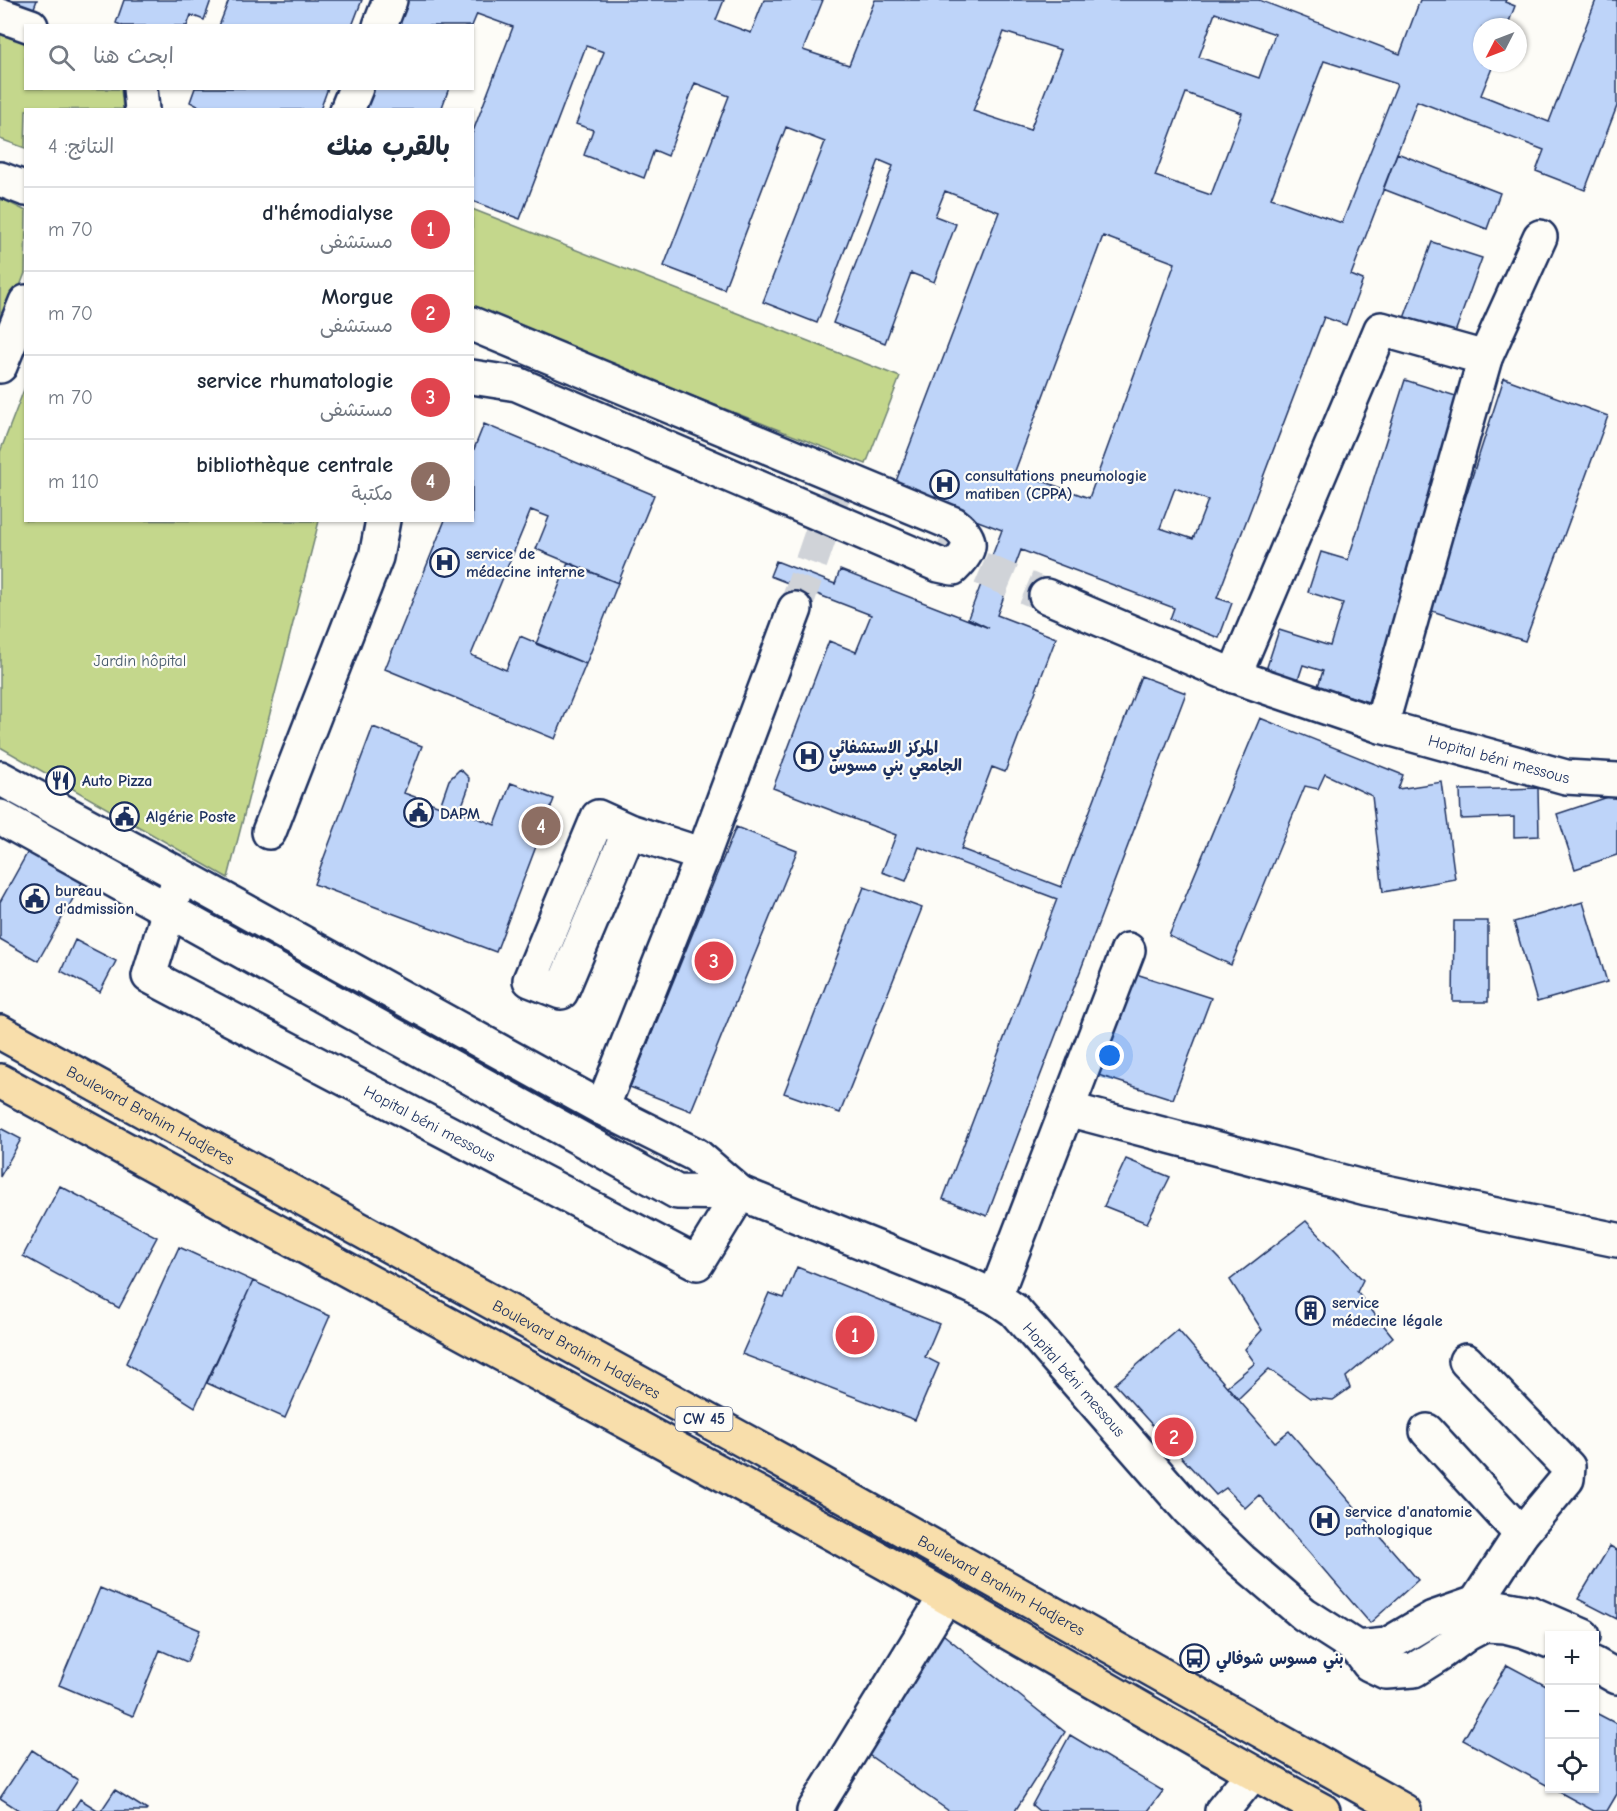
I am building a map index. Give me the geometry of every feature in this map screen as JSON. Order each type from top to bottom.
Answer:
[{"type":"main road","name":"Boulevard Brahim Hadjeres","points":[[0,1032],[794,1468],[1404,1811]]},
{"type":"main road","name":"CW 45","points":[[0,1081],[946,1596],[1323,1811]]},
{"type":"street","points":[[381,24],[390,0]]},
{"type":"street","points":[[0,15],[25,24]]},
{"type":"street","points":[[140,90],[142,108]]},
{"type":"street","points":[[348,108],[355,90]]},
{"type":"street","points":[[0,179],[24,188]]},
{"type":"street","points":[[1381,726],[1485,358],[1540,237]]},
{"type":"street","points":[[0,366],[24,307]]},
{"type":"street","points":[[474,325],[954,524],[965,533],[969,544],[963,559],[953,568],[939,565],[517,384],[474,377]]},
{"type":"street","points":[[1234,676],[1381,329],[1485,358]]},
{"type":"street","points":[[269,832],[376,557],[383,522]]},
{"type":"street","name":"Hopital béni messous","points":[[1046,596],[1234,676],[1381,726],[1566,777],[1617,780]]},
{"type":"street","points":[[602,1108],[703,855],[795,609]]},
{"type":"street","name":"Hopital béni messous","points":[[0,778],[602,1108],[696,1155],[740,1193],[995,1297],[1014,1310],[1188,1509],[1241,1560],[1304,1614],[1357,1648],[1369,1664],[1386,1672],[1414,1670],[1484,1624],[1505,1626],[1545,1639]]},
{"type":"street","name":"Hopital béni messous","points":[[0,817],[677,1192],[740,1193]]},
{"type":"street","points":[[629,831],[561,992],[530,980],[598,817],[629,831],[703,855]]},
{"type":"street","name":"Hopital béni messous","points":[[180,875],[149,976],[698,1263],[740,1193]]},
{"type":"street","points":[[995,1297],[1128,950]]},
{"type":"street","points":[[1067,1109],[1366,1188],[1617,1240]]},
{"type":"street","points":[[1467,1361],[1568,1467],[1567,1479],[1521,1534],[1476,1603]]},
{"type":"street","points":[[1427,1431],[1521,1534]]},
{"type":"street","points":[[814,1811],[946,1596]]},
{"type":"street","points":[[1357,1648],[1387,1645],[1433,1618],[1476,1603],[1530,1613],[1573,1631]]},
{"type":"street","points":[[1599,1645],[1617,1654]]},
{"type":"street","points":[[1599,1667],[1617,1677]]},
{"type":"street","points":[[1222,1811],[1253,1773]]},
{"type":"green space","points":[[0,33],[24,43],[24,90],[121,90],[123,108],[24,108],[24,148],[0,139]]},
{"type":"green space","points":[[0,198],[24,210],[24,276],[0,338]]},
{"type":"green space","points":[[474,210],[900,377],[866,464],[474,310]]},
{"type":"green space","name":"Jardin hôpital","points":[[24,390],[24,522],[319,522],[228,878],[0,747],[0,452]]},
{"type":"building","points":[[0,0],[37,0],[32,13]]},
{"type":"building","points":[[124,0],[211,0],[204,20],[191,15],[188,24],[116,23]]},
{"type":"building","points":[[229,0],[362,0],[353,24],[220,24]]},
{"type":"building","points":[[399,0],[724,0],[716,20],[751,33],[764,0],[823,0],[803,50],[849,65],[875,0],[1259,0],[1400,54],[1420,0],[1506,0],[1505,2],[1515,6],[1510,18],[1473,18],[1473,72],[1490,72],[1481,95],[1549,122],[1596,0],[1617,0],[1617,106],[1585,190],[1536,171],[1544,150],[1417,101],[1351,275],[1363,280],[1346,325],[1324,317],[1217,598],[1232,603],[1219,638],[1170,619],[1174,608],[1021,550],[997,615],[1056,638],[1005,772],[992,767],[961,849],[1061,887],[1141,676],[1186,693],[987,1216],[943,1199],[1057,899],[919,847],[906,881],[882,872],[896,835],[773,788],[829,641],[856,652],[871,615],[770,576],[776,561],[835,584],[840,570],[989,628],[968,618],[1002,530],[893,489],[999,212],[945,191],[935,216],[956,224],[934,282],[911,273],[885,343],[833,323],[893,166],[879,160],[817,323],[763,302],[825,142],[786,127],[724,289],[664,266],[729,96],[695,83],[668,156],[654,150],[644,178],[584,155],[593,130],[576,124],[604,52],[586,46],[520,219],[474,202],[474,129],[513,27],[477,14],[473,24],[390,24]],"holes":[[[1215,13],[1275,34],[1259,78],[1199,57]],[[1004,32],[1061,50],[1030,130],[973,111]],[[1324,61],[1397,84],[1342,223],[1271,198]],[[1186,93],[1242,113],[1211,195],[1155,176]],[[1103,236],[1175,263],[1089,498],[1015,471]],[[1175,488],[1208,500],[1193,539],[1160,528]]]},
{"type":"building","points":[[194,90],[327,90],[321,108],[201,108],[190,102]]},
{"type":"building","points":[[364,90],[448,90],[442,108],[358,108]]},
{"type":"building","points":[[1397,153],[1500,193],[1487,229],[1383,189]]},
{"type":"building","points":[[1432,242],[1482,258],[1453,338],[1403,321]]},
{"type":"building","points":[[1504,378],[1608,416],[1525,641],[1429,610]]},
{"type":"building","points":[[1405,380],[1462,398],[1368,702],[1318,686],[1323,671],[1303,665],[1297,683],[1265,673],[1279,630],[1330,646],[1343,603],[1308,592],[1321,552],[1348,560]]},
{"type":"building","points":[[484,424],[654,495],[618,583],[536,549],[549,517],[531,510],[471,655],[506,670],[520,636],[586,664],[555,739],[385,669],[444,522],[474,522],[474,449]]},
{"type":"building","points":[[568,563],[618,583],[586,664],[536,644]]},
{"type":"building","points":[[1260,718],[1403,775],[1398,789],[1442,782],[1455,879],[1383,892],[1372,796],[1325,774],[1318,789],[1305,786],[1231,965],[1169,936]]},
{"type":"building","points":[[373,727],[422,746],[404,793],[440,806],[449,780],[460,769],[469,778],[468,789],[460,811],[495,825],[511,783],[554,799],[496,952],[314,884]]},
{"type":"building","points":[[1538,788],[1539,836],[1514,837],[1514,817],[1461,819],[1460,790]]},
{"type":"building","points":[[1617,794],[1617,855],[1575,869],[1557,814]]},
{"type":"building","points":[[736,827],[797,851],[691,1111],[630,1087]]},
{"type":"building","points":[[30,848],[84,879],[38,961],[0,939],[0,902]]},
{"type":"building","points":[[864,887],[922,908],[840,1113],[784,1093]]},
{"type":"building","points":[[1583,902],[1607,982],[1537,1002],[1514,922]]},
{"type":"building","points":[[1454,921],[1488,921],[1488,1002],[1453,1002]]},
{"type":"building","points":[[75,940],[116,961],[100,992],[61,971]]},
{"type":"building","points":[[1133,973],[1211,998],[1173,1099],[1095,1074]]},
{"type":"building","points":[[0,1128],[21,1139],[0,1177]]},
{"type":"building","points":[[1126,1159],[1170,1177],[1147,1223],[1104,1206]]},
{"type":"building","points":[[60,1186],[157,1237],[119,1308],[23,1256]]},
{"type":"building","name":"service médecine légale","points":[[1306,1221],[1363,1280],[1357,1292],[1393,1337],[1346,1377],[1350,1388],[1333,1400],[1310,1398],[1269,1369],[1238,1399],[1227,1386],[1255,1363],[1245,1349],[1262,1330],[1230,1280]]},
{"type":"building","points":[[179,1247],[253,1281],[195,1407],[126,1363]]},
{"type":"building","points":[[797,1267],[939,1324],[925,1357],[939,1364],[915,1420],[742,1354],[769,1293],[784,1298]]},
{"type":"building","points":[[253,1281],[330,1316],[285,1418],[207,1383]]},
{"type":"building","points":[[1178,1330],[1275,1442],[1289,1431],[1418,1580],[1370,1623],[1259,1495],[1245,1508],[1226,1488],[1216,1495],[1115,1384]]},
{"type":"building","points":[[1610,1546],[1617,1550],[1617,1619],[1578,1599]]},
{"type":"building","points":[[100,1588],[200,1630],[187,1662],[160,1650],[133,1716],[59,1685]]},
{"type":"building","points":[[934,1627],[1065,1732],[1015,1811],[949,1811],[863,1751]]},
{"type":"building","points":[[1507,1665],[1545,1685],[1545,1784],[1463,1740]]},
{"type":"building","points":[[1599,1715],[1617,1724],[1617,1794],[1607,1811],[1594,1811],[1561,1793],[1599,1793]]},
{"type":"building","points":[[1070,1735],[1163,1791],[1148,1811],[1039,1811],[1032,1805]]},
{"type":"building","points":[[32,1750],[78,1780],[58,1811],[20,1811],[0,1798]]},
{"type":"building","points":[[115,1790],[147,1810],[101,1811]]},
{"type":"building","points":[[80,1799],[99,1811],[72,1811]]},
{"type":"tunnel","points":[[795,609],[831,505],[845,511]]},
{"type":"tunnel","points":[[936,549],[1046,596]]},
{"type":"place","name":"consultations pneumologie matiben (CPPA)","points":[[944,484]]},
{"type":"place","name":"service de médecine interne","points":[[445,562]]},
{"type":"place","name":"المركز الاستشفائي الجامعي بني مسوس","points":[[808,756]]},
{"type":"place","name":"Auto Pizza","points":[[61,780]]},
{"type":"place","name":"DAPM","points":[[419,813]]},
{"type":"place","name":"Algérie Poste","points":[[125,816]]},
{"type":"place","name":"bibliothèque centrale","points":[[541,826]]},
{"type":"place","name":"bureau d'admission","points":[[34,899]]},
{"type":"place","name":"service rhumatologie","points":[[714,961]]},
{"type":"place","name":"service médecine légale","points":[[1311,1311]]},
{"type":"place","name":"d'hémodialyse","points":[[855,1335]]},
{"type":"place","name":"Morgue","points":[[1174,1437]]},
{"type":"place","name":"service d'anatomie pathologique","points":[[1324,1520]]},
{"type":"place","name":"بني مسوس شوفالي","points":[[1195,1658]]}]
